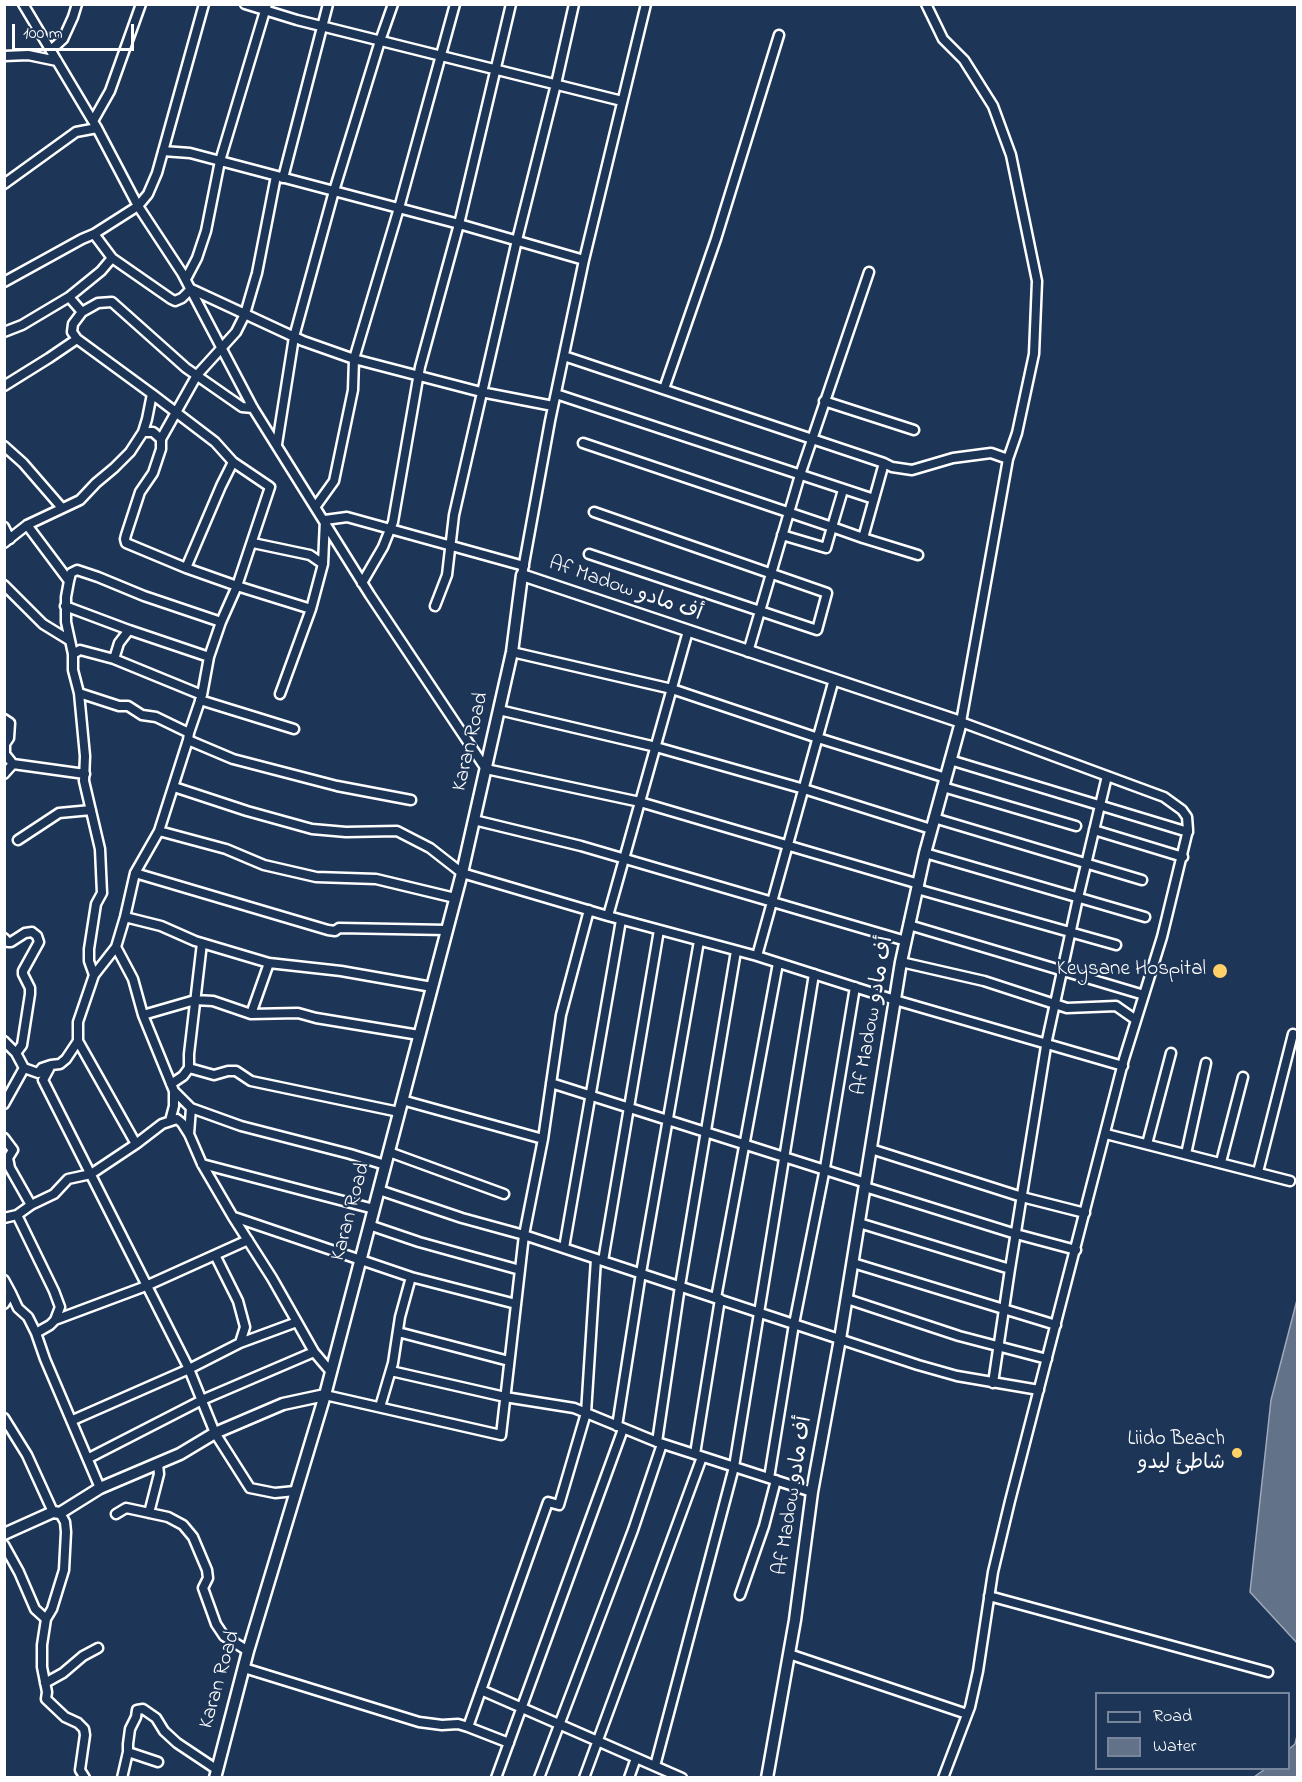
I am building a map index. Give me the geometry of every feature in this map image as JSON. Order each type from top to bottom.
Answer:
[{"type":"street","points":[[23,4],[95,124],[138,207],[186,279],[253,408],[363,583],[486,769],[640,802],[1116,945]]},
{"type":"street","points":[[51,50],[63,39],[77,4]]},
{"type":"street","points":[[4,184],[76,132],[95,124],[110,91],[141,4]]},
{"type":"street","points":[[4,282],[94,234],[138,207],[148,194],[163,151],[204,4]]},
{"type":"street","points":[[245,4],[266,8],[322,27],[622,101]]},
{"type":"street","points":[[311,609],[186,568],[130,546],[125,539],[140,492],[153,473],[160,449],[160,439],[197,375],[236,332],[245,314],[279,177],[328,4]]},
{"type":"street","points":[[277,444],[294,337],[334,191],[393,4]]},
{"type":"street","points":[[316,506],[334,480],[353,390],[354,359],[399,208],[455,4]]},
{"type":"street","points":[[363,583],[383,547],[393,522],[418,376],[459,224],[512,4]]},
{"type":"street","points":[[435,606],[447,575],[454,515],[481,392],[574,4]]},
{"type":"street","points":[[325,520],[347,518],[450,546],[523,570],[553,406],[584,260],[646,4]]},
{"type":"street","points":[[926,4],[943,39],[964,60],[993,106],[1011,155],[1037,281],[1034,354],[1017,433],[1008,459],[961,722],[1164,797],[1173,802],[1187,817],[1188,832],[1162,937],[1123,1066],[1010,1501],[993,1572],[978,1671],[967,1714],[943,1778]]},
{"type":"street","points":[[186,279],[197,258],[206,231],[220,161],[266,8]]},
{"type":"street","points":[[664,389],[716,239],[779,35]]},
{"type":"street","points":[[4,56],[28,55],[57,61]]},
{"type":"street","points":[[163,151],[190,153],[459,224],[584,260]]},
{"type":"street","points":[[94,234],[112,258],[175,301],[191,289]]},
{"type":"street","points":[[4,332],[22,325],[69,297],[101,271],[112,258]]},
{"type":"street","points":[[748,652],[811,440],[869,272]]},
{"type":"street","points":[[191,289],[294,337],[354,359],[481,392],[553,406]]},
{"type":"street","points":[[69,297],[82,312]]},
{"type":"street","points":[[136,1144],[78,1041],[78,1022],[94,975],[116,947],[135,873],[159,831],[201,698],[209,657],[253,543],[270,487],[233,462],[215,442],[176,412],[76,339],[72,332],[73,324],[82,312],[98,303],[112,302],[186,368],[242,407],[253,408]]},
{"type":"street","points":[[4,386],[76,339]]},
{"type":"street","points":[[564,356],[892,467],[912,470],[953,458],[991,453],[1008,459]]},
{"type":"street","points":[[4,527],[7,541],[27,525],[80,500],[130,452],[147,419],[152,394]]},
{"type":"street","points":[[556,394],[874,499]]},
{"type":"street","points":[[824,401],[914,430]]},
{"type":"street","points":[[142,432],[153,432],[160,439]]},
{"type":"street","points":[[582,443],[918,555]]},
{"type":"street","points":[[4,446],[23,463],[62,508]]},
{"type":"street","points":[[186,568],[233,462]]},
{"type":"street","points":[[863,538],[884,463]]},
{"type":"street","points":[[782,535],[826,548],[843,490]]},
{"type":"street","points":[[589,554],[816,630],[827,592],[594,512]]},
{"type":"street","points":[[280,694],[311,609],[323,564],[325,520]]},
{"type":"street","points":[[27,525],[69,581]]},
{"type":"street","points":[[253,543],[310,555],[323,564]]},
{"type":"street","points":[[94,975],[89,961],[89,949],[96,904],[102,893],[100,849],[84,781],[86,756],[79,693],[73,670],[73,654],[65,606],[71,573],[76,570],[98,576],[144,596],[221,622]]},
{"type":"street","name":"Af Madow أف مادو","points":[[523,570],[748,652],[961,722],[925,853],[901,962],[847,1299],[812,1492],[789,1654],[767,1778]]},
{"type":"street","name":"Karan Road","points":[[215,1773],[248,1651],[325,1395],[462,873],[512,652],[523,570]]},
{"type":"street","points":[[4,585],[43,624],[69,640]]},
{"type":"street","points":[[65,606],[209,657]]},
{"type":"street","points":[[114,659],[119,643],[129,630]]},
{"type":"street","points":[[608,916],[688,631]]},
{"type":"street","points":[[73,654],[80,651],[114,659],[201,698],[294,729]]},
{"type":"street","points":[[512,652],[672,689],[1076,826]]},
{"type":"street","points":[[757,956],[834,680]]},
{"type":"street","points":[[79,693],[119,706],[128,706],[142,715],[156,717],[233,759],[338,786],[411,800]]},
{"type":"street","points":[[499,710],[656,747],[804,789],[931,830]]},
{"type":"street","points":[[4,719],[10,723],[5,754],[13,764],[85,774]]},
{"type":"street","points":[[951,760],[1188,832]]},
{"type":"street","points":[[4,774],[13,764]]},
{"type":"street","points":[[993,1383],[1046,1044],[1107,776]]},
{"type":"street","points":[[174,787],[312,829],[380,833],[397,831],[430,848],[462,873],[621,920],[757,956],[895,1000],[1123,1066]]},
{"type":"street","points":[[18,840],[59,813],[91,810]]},
{"type":"street","points":[[934,818],[1142,880]]},
{"type":"street","points":[[474,820],[581,846],[906,941]]},
{"type":"street","points":[[1094,830],[1183,857]]},
{"type":"street","points":[[159,831],[226,849],[264,865],[316,878],[376,879],[455,898]]},
{"type":"street","points":[[925,853],[1145,917]]},
{"type":"street","points":[[135,873],[328,930],[335,931],[339,928],[447,930]]},
{"type":"street","points":[[4,1534],[57,1513],[100,1488],[180,1454],[215,1433],[283,1404],[325,1395],[501,1435],[524,1235],[543,1139],[561,1015],[589,910]]},
{"type":"street","points":[[125,917],[161,926],[202,943],[269,963],[341,971],[432,987]]},
{"type":"street","points":[[564,1248],[621,920]]},
{"type":"street","points":[[909,925],[1144,995]]},
{"type":"street","points":[[468,1726],[548,1502],[559,1505],[586,1413],[599,1260],[629,1108],[659,930]]},
{"type":"street","points":[[4,938],[11,942],[25,933],[32,932],[37,936],[39,942],[23,971],[30,994],[22,1045],[16,1053]]},
{"type":"street","points":[[496,1778],[620,1427],[641,1273],[699,941]]},
{"type":"street","points":[[172,1087],[189,1068],[202,943]]},
{"type":"street","points":[[116,947],[133,979],[143,1015],[172,1087],[174,1106],[170,1121]]},
{"type":"street","points":[[539,1778],[633,1530],[659,1443],[680,1286],[736,951]]},
{"type":"street","points":[[901,962],[984,981],[1067,1008],[1116,1006],[1136,1020]]},
{"type":"street","points":[[251,1014],[269,963]]},
{"type":"street","points":[[584,1778],[698,1455],[718,1299],[778,963]]},
{"type":"street","points":[[655,1766],[734,1467],[814,974]]},
{"type":"street","points":[[740,1595],[764,1526],[773,1479],[794,1324],[825,1170],[855,987]]},
{"type":"street","points":[[143,1015],[195,1000],[213,1001],[251,1014],[298,1013],[419,1035]]},
{"type":"street","points":[[1258,1172],[1293,1034]]},
{"type":"street","points":[[4,1041],[16,1053],[24,1068],[38,1073],[42,1068],[60,1064],[78,1041]]},
{"type":"street","points":[[1147,1144],[1171,1053]]},
{"type":"street","points":[[1185,1154],[1206,1063]]},
{"type":"street","points":[[51,1065],[43,1080],[189,1369],[215,1433],[250,1488],[275,1493],[295,1491]]},
{"type":"street","points":[[4,1104],[24,1068]]},
{"type":"street","points":[[189,1068],[214,1075],[236,1071],[251,1081],[399,1112]]},
{"type":"street","points":[[1221,1162],[1243,1077]]},
{"type":"street","points":[[551,1083],[825,1170],[1016,1234],[1076,1250]]},
{"type":"street","points":[[172,1087],[191,1108],[241,1126],[385,1165]]},
{"type":"street","points":[[402,1100],[543,1139]]},
{"type":"street","points":[[189,1134],[191,1108]]},
{"type":"street","points":[[4,1218],[17,1215],[54,1194],[68,1179],[91,1173],[155,1129],[177,1119],[189,1134],[202,1164],[314,1352],[331,1372]]},
{"type":"street","points":[[1106,1134],[1290,1181]]},
{"type":"street","points":[[4,1138],[13,1150],[8,1158],[10,1168],[31,1205]]},
{"type":"street","points":[[871,1149],[1022,1197],[1085,1213]]},
{"type":"street","points":[[388,1152],[504,1194]]},
{"type":"street","points":[[202,1164],[374,1209]]},
{"type":"street","points":[[379,1190],[462,1218],[524,1235],[918,1365],[957,1376],[1039,1390]]},
{"type":"street","points":[[17,1215],[60,1307],[55,1320],[36,1333]]},
{"type":"street","points":[[233,1217],[411,1277],[516,1304]]},
{"type":"street","points":[[859,1223],[1010,1269]]},
{"type":"street","points":[[369,1225],[419,1242],[520,1270]]},
{"type":"street","points":[[55,1320],[146,1286],[248,1240]]},
{"type":"street","points":[[215,1255],[238,1301],[245,1327],[240,1343]]},
{"type":"street","points":[[853,1263],[1056,1325]]},
{"type":"street","points":[[380,1407],[391,1371],[411,1277]]},
{"type":"street","points":[[4,1280],[18,1308],[28,1317],[36,1333],[100,1488]]},
{"type":"street","points":[[4,1304],[11,1293]]},
{"type":"street","points":[[847,1299],[959,1336],[1047,1359]]},
{"type":"street","points":[[73,1420],[189,1369],[240,1343],[297,1322]]},
{"type":"street","points":[[398,1332],[509,1361]]},
{"type":"street","points":[[89,1458],[202,1400],[314,1352]]},
{"type":"street","points":[[391,1371],[505,1397],[574,1408],[659,1443],[812,1492]]},
{"type":"street","points":[[4,1418],[27,1455],[57,1513],[65,1522],[64,1569],[52,1609],[46,1619],[42,1645],[42,1667],[46,1699],[65,1717],[78,1723],[84,1729],[80,1770],[85,1778]]},
{"type":"street","points":[[149,1513],[159,1474],[158,1464]]},
{"type":"street","points":[[116,1514],[126,1508],[168,1516],[183,1525],[193,1537],[207,1570],[208,1578],[203,1588],[216,1624],[224,1636],[248,1651]]},
{"type":"street","points":[[4,1545],[35,1609],[46,1619]]},
{"type":"street","points":[[989,1596],[1268,1672]]},
{"type":"street","points":[[45,1683],[98,1648]]},
{"type":"street","points":[[789,1654],[967,1714]]},
{"type":"street","points":[[244,1668],[419,1722],[468,1726],[509,1743]]},
{"type":"street","points":[[481,1690],[655,1766],[670,1775],[682,1778]]},
{"type":"street","points":[[122,1778],[130,1729],[137,1710],[144,1709],[156,1718],[164,1731],[177,1743],[215,1773]]},
{"type":"street","points":[[128,1752],[158,1762]]},
{"type":"street","points":[[629,1778],[636,1758]]},
{"type":"water","points":[[1297,1300],[1297,1643],[1250,1592],[1271,1400]]},
{"type":"water","points":[[1297,1736],[1297,1777],[1254,1777],[1264,1770],[1290,1770],[1290,1748],[1295,1744]]},
{"type":"place","name":"Keysane Hospital","points":[[1220,971]]},
{"type":"place","name":"Liido Beach شاطئ ليدو","points":[[1237,1453]]}]
